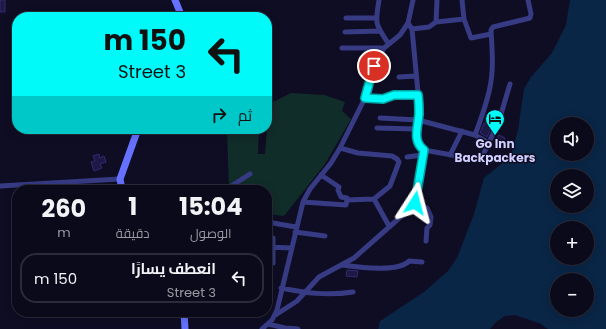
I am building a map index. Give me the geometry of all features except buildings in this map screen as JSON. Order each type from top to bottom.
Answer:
[{"type":"street","points":[[175,0],[180,12]]},
{"type":"street","points":[[379,0],[376,24],[388,43]]},
{"type":"street","points":[[274,316],[303,202],[310,189],[340,148],[365,98],[374,66],[384,48],[388,43],[400,35],[408,23],[413,0]]},
{"type":"street","points":[[436,22],[437,0]]},
{"type":"street","points":[[462,0],[464,19],[472,39],[491,34]]},
{"type":"street","points":[[475,134],[491,85],[491,30],[493,27],[530,18],[531,14],[528,0]]},
{"type":"street","points":[[346,18],[376,18]]},
{"type":"street","points":[[412,29],[429,28],[436,22],[464,19]]},
{"type":"street","points":[[262,329],[274,316],[290,306],[319,277],[354,258],[413,206],[416,198],[423,153],[418,143],[416,129],[419,103],[412,29],[408,23]]},
{"type":"street","points":[[345,32],[380,31]]},
{"type":"street","points":[[342,48],[384,48]]},
{"type":"street","points":[[399,77],[416,76]]},
{"type":"street","points":[[407,157],[423,153],[474,159],[483,156],[499,121],[510,84]]},
{"type":"street","points":[[365,98],[383,99],[394,95],[418,95]]},
{"type":"street","points":[[380,118],[418,120],[475,134],[489,143]]},
{"type":"street","points":[[377,128],[416,129]]},
{"type":"street","points":[[450,155],[462,131]]},
{"type":"street","points":[[121,185],[120,179],[136,134]]},
{"type":"street","points":[[321,175],[339,187],[338,190],[341,197],[347,198],[348,200],[374,199],[390,186],[399,162],[397,158],[392,156],[358,153],[340,148]]},
{"type":"street","points":[[233,185],[250,174]]},
{"type":"street","points":[[17,185],[120,179]]},
{"type":"street","points":[[0,186],[12,185]]},
{"type":"street","points":[[374,199],[389,226]]},
{"type":"street","points":[[303,202],[342,206],[346,205],[348,200]]},
{"type":"street","points":[[413,206],[427,208],[431,218],[430,225],[427,228],[426,241]]},
{"type":"street","points":[[272,223],[325,236]]},
{"type":"street","points":[[273,238],[273,263]]},
{"type":"street","points":[[273,247],[292,248]]},
{"type":"street","points":[[342,265],[365,268],[405,265],[409,261],[422,262]]},
{"type":"street","points":[[281,288],[336,295],[353,292]]},
{"type":"street","points":[[184,317],[185,329]]},
{"type":"street","points":[[268,324],[298,329]]},
{"type":"green space","points":[[291,93],[324,95],[345,102],[342,111],[351,119],[325,164],[284,216],[272,215],[272,185],[229,185],[227,134],[259,134],[258,154],[265,154],[267,134],[272,134],[272,102]]},
{"type":"water","points":[[570,0],[606,0],[606,329],[548,329],[539,323],[515,315],[505,316],[496,322],[490,329],[378,329],[380,321],[424,292],[448,271],[457,258],[474,214],[484,178],[511,156],[518,130],[524,89],[531,77],[552,53],[566,25]]},
{"type":"place","name":"Go Inn Backpackers","points":[[495,136]]},
{"type":"route","points":[[374,66],[370,75],[365,98],[383,99],[394,95],[418,95],[419,109],[416,137],[420,148],[424,150],[415,203]]}]
